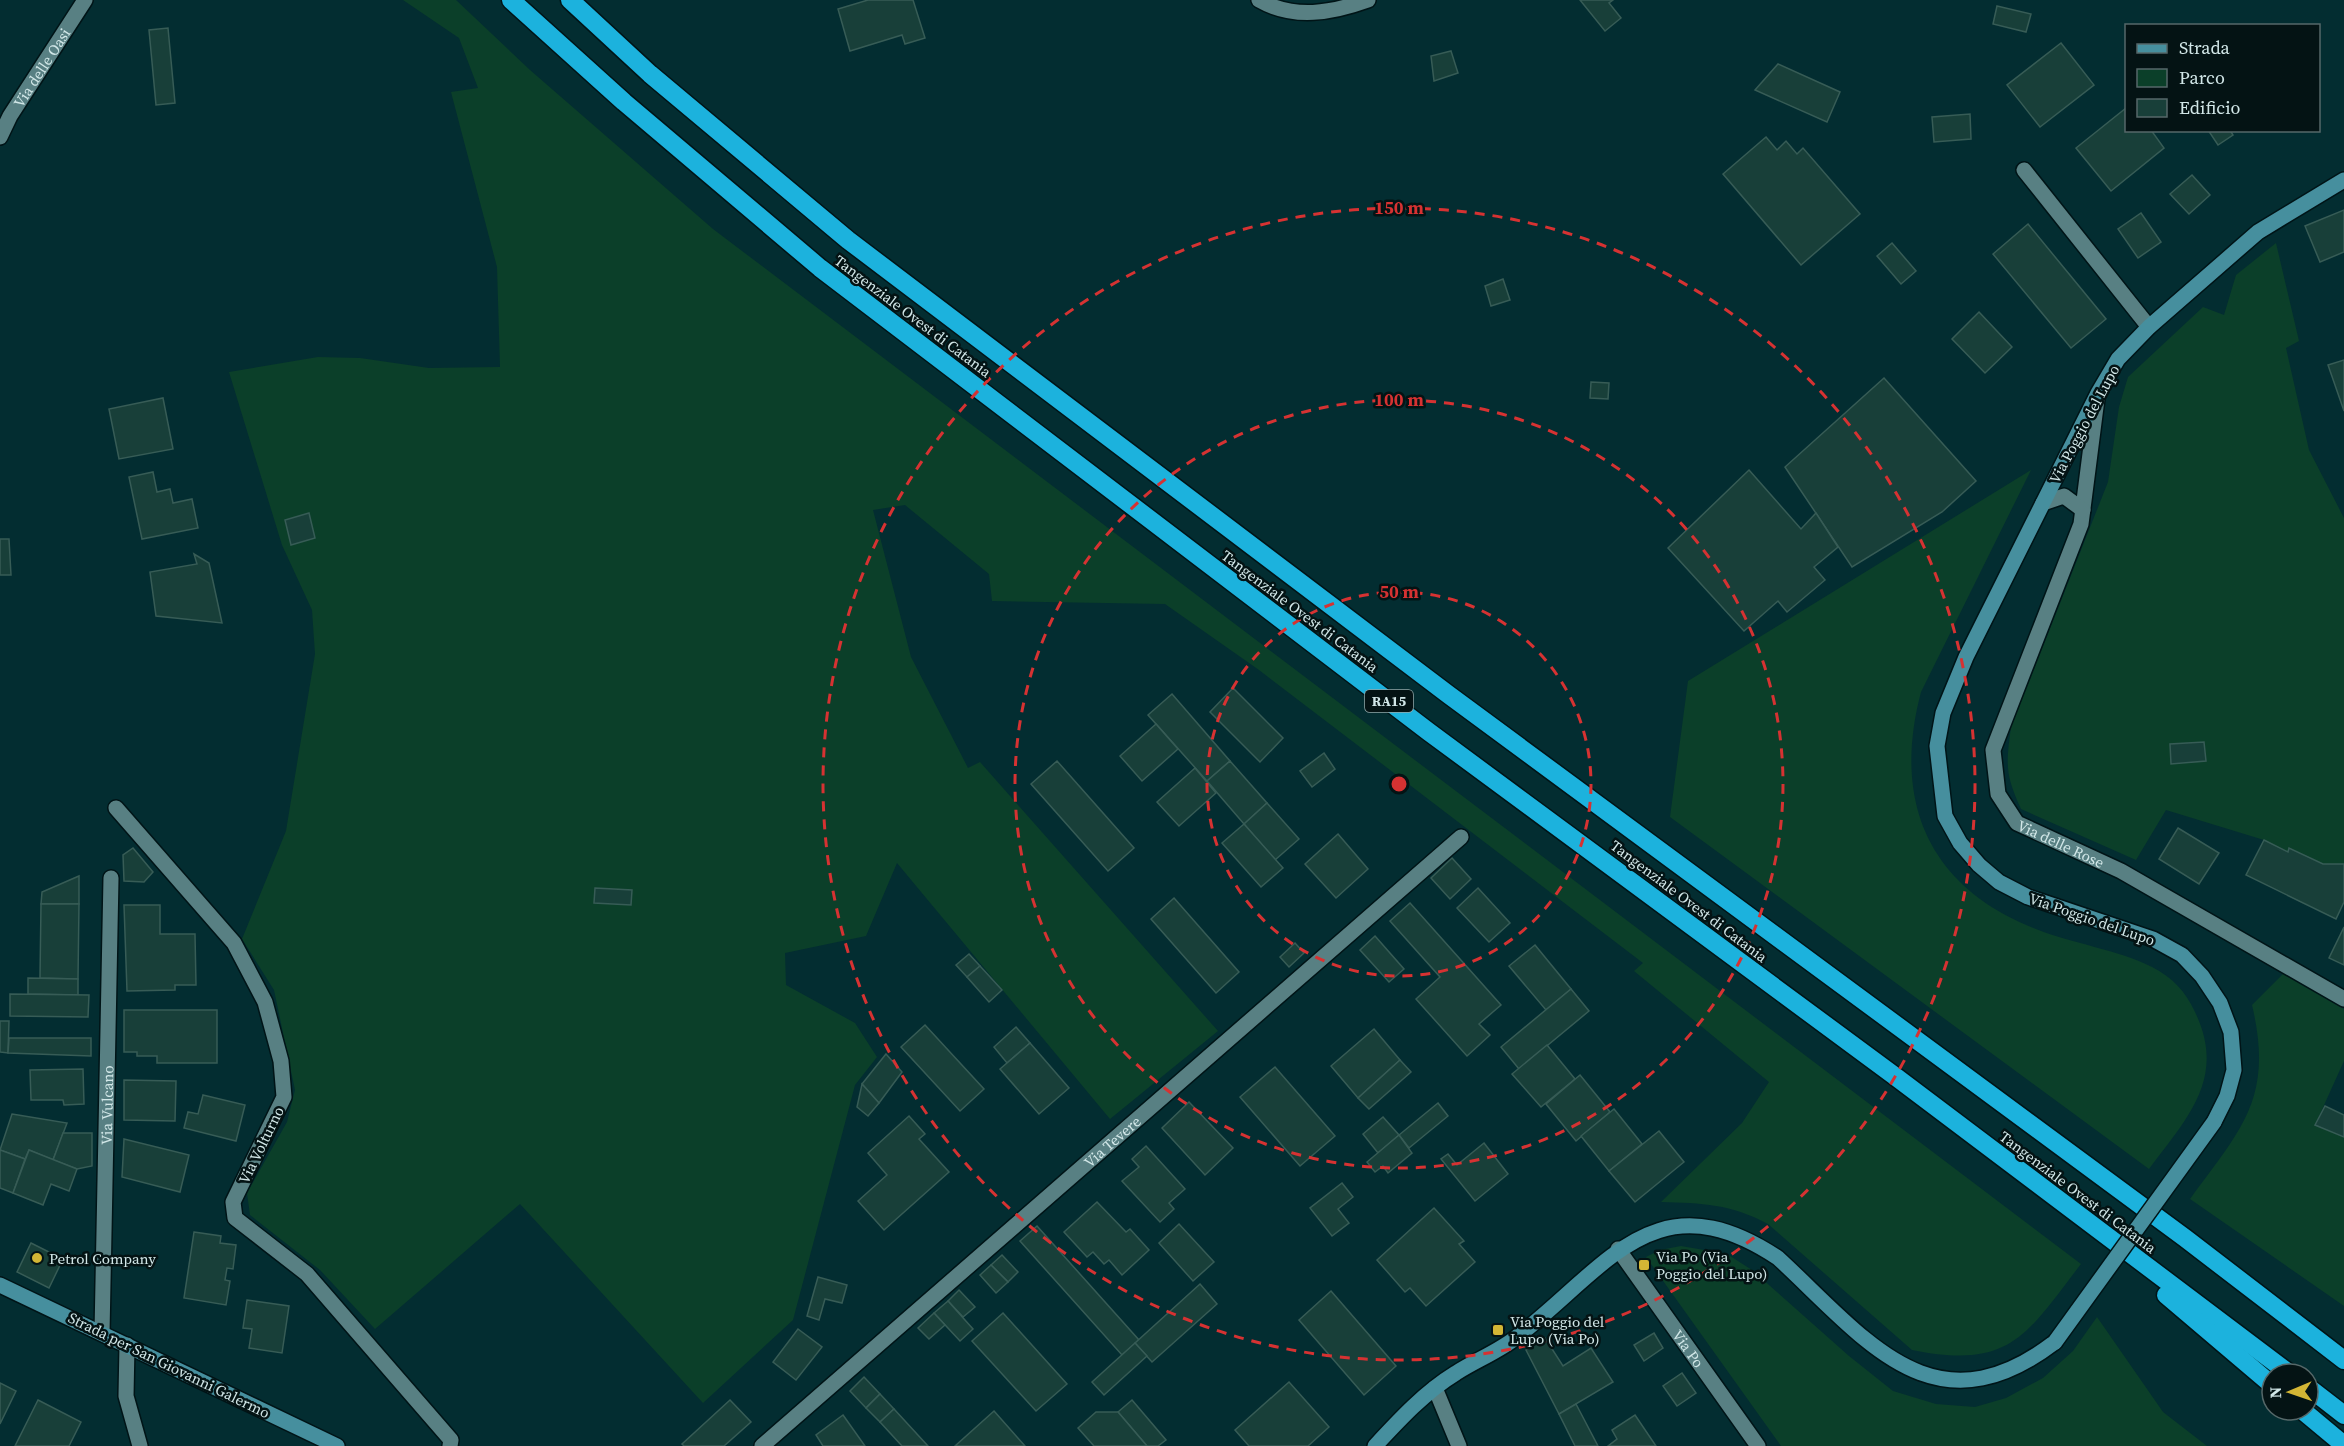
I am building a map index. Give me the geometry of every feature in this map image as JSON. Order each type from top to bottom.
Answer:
[{"type":"highway","name":"Tangenziale Ovest di Catania","points":[[510,0],[624,102],[820,268],[1429,732],[2274,1362]]},
{"type":"highway","name":"Tangenziale Ovest di Catania","points":[[570,0],[650,74],[848,240],[1449,696],[1921,1046],[2186,1238],[2344,1360]]},
{"type":"highway","points":[[2016,1168],[2260,1374]]},
{"type":"highway","points":[[2186,1238],[2344,1346]]},
{"type":"highway","points":[[2320,1397],[2344,1414]]},
{"type":"highway","points":[[2316,1422],[2344,1445]]},
{"type":"street","name":"Via delle Oasi","points":[[0,137],[10,116],[85,0]]},
{"type":"street","points":[[1259,0],[1269,6],[1313,14],[1340,10],[1368,0]]},
{"type":"street","points":[[2024,170],[2149,327]]},
{"type":"street","name":"Via Poggio del Lupo","points":[[1376,1446],[1399,1420],[1435,1388],[1517,1337],[1618,1250],[1646,1233],[1674,1226],[1706,1227],[1734,1233],[1778,1258],[1874,1345],[1900,1365],[1925,1376],[1976,1379],[2002,1374],[2028,1362],[2055,1342],[2214,1122],[2227,1096],[2234,1070],[2231,1032],[2220,1003],[2202,976],[2182,955],[2153,939],[2028,897],[1999,882],[1979,865],[1960,843],[1945,816],[1937,746],[1943,713],[1965,657],[2097,393],[2118,359],[2149,327],[2258,232],[2344,180]]},
{"type":"street","name":"Via delle Rose","points":[[2097,393],[2081,524],[1993,750],[1998,794],[2017,824],[2121,872],[2344,999]]},
{"type":"street","points":[[2043,502],[2064,496],[2083,510]]},
{"type":"street","name":"Via Volturno","points":[[116,808],[234,943],[265,1002],[281,1061],[284,1097],[233,1202],[235,1218],[307,1274],[451,1440],[450,1446]]},
{"type":"street","name":"Via Tevere","points":[[762,1446],[1461,837]]},
{"type":"street","name":"Via Vulcano","points":[[102,1333],[111,878]]},
{"type":"street","name":"Via Po","points":[[1618,1250],[1758,1446]]},
{"type":"street","name":"Strada per San Giovanni Galermo","points":[[0,1285],[337,1446]]},
{"type":"street","points":[[127,1345],[126,1396],[140,1446]]},
{"type":"street","points":[[1435,1388],[1459,1446]]},
{"type":"green space","points":[[403,0],[456,0],[530,70],[713,229],[2081,1264],[2045,1310],[2013,1341],[1994,1350],[1972,1355],[1945,1355],[1912,1350],[1768,1224],[1741,1212],[1716,1206],[1661,1202],[1742,1123],[1769,1082],[1634,971],[1643,963],[1259,670],[1165,604],[992,601],[989,574],[905,505],[873,510],[911,657],[968,768],[980,762],[1218,1031],[1110,1119],[897,863],[866,936],[785,953],[786,985],[855,1023],[877,1057],[855,1085],[793,1320],[703,1403],[520,1204],[375,1329],[320,1270],[250,1215],[247,1193],[287,1122],[295,1090],[274,990],[242,939],[286,831],[315,654],[312,610],[282,545],[229,372],[318,357],[360,358],[429,368],[500,367],[497,267],[451,92],[478,88],[459,38]]},
{"type":"green space","points":[[2276,243],[2299,341],[2286,348],[2309,450],[2344,518],[2344,864],[2323,864],[2289,848],[2288,852],[2264,840],[2166,810],[2136,860],[2021,809],[2009,778],[2008,751],[2011,727],[2108,482],[2119,407],[2128,377],[2203,307],[2224,315],[2236,275]]},
{"type":"green space","points":[[2031,470],[1921,692],[1913,732],[1912,769],[1916,804],[1927,836],[1945,864],[1968,890],[1999,911],[2036,929],[2152,967],[2172,980],[2187,998],[2204,1036],[2207,1057],[2205,1077],[2189,1114],[2149,1169],[1670,817],[1688,681]]},
{"type":"green space","points":[[2283,974],[2344,1009],[2344,1061],[2315,1125],[2344,1137],[2344,1306],[2190,1199],[2225,1152],[2249,1110],[2256,1089],[2259,1065],[2258,1037],[2252,1005]]},
{"type":"green space","points":[[1681,1246],[1727,1254],[1752,1270],[1849,1356],[1893,1391],[1936,1404],[1975,1407],[2006,1398],[2043,1378],[2073,1351],[2097,1317],[2163,1412],[2207,1446],[1781,1446],[1646,1257],[1660,1250]]},
{"type":"building","points":[[868,0],[913,0],[925,38],[905,44],[902,35],[850,51],[838,9]]},
{"type":"building","points":[[1580,0],[1613,0],[1609,3],[1621,18],[1605,31]]},
{"type":"building","points":[[1997,6],[2031,14],[2026,32],[1993,24]]},
{"type":"building","points":[[168,28],[175,103],[156,105],[149,30]]},
{"type":"building","points":[[2061,43],[2094,85],[2040,127],[2007,85]]},
{"type":"building","points":[[1451,51],[1458,73],[1434,81],[1431,56]]},
{"type":"building","points":[[1778,64],[1840,92],[1827,122],[1755,90]]},
{"type":"building","points":[[2125,109],[2125,132],[2152,132],[2164,148],[2111,191],[2076,148]]},
{"type":"building","points":[[1970,114],[1971,139],[1934,142],[1932,117]]},
{"type":"building","points":[[2209,132],[2231,132],[2233,135],[2218,145]]},
{"type":"building","points":[[1766,137],[1777,150],[1786,141],[1797,154],[1803,148],[1860,214],[1801,265],[1723,174]]},
{"type":"building","points":[[2192,175],[2210,195],[2189,214],[2170,194]]},
{"type":"building","points":[[2344,210],[2344,252],[2320,262],[2305,226]]},
{"type":"building","points":[[2141,213],[2161,242],[2138,258],[2118,229]]},
{"type":"building","points":[[2028,224],[2106,319],[2071,348],[1993,254]]},
{"type":"building","points":[[1892,243],[1916,271],[1901,284],[1877,256]]},
{"type":"building","points":[[1503,279],[1510,300],[1491,306],[1485,286]]},
{"type":"building","points":[[1979,312],[2012,347],[1985,373],[1952,339]]},
{"type":"building","points":[[2344,360],[2344,411],[2328,365]]},
{"type":"building","points":[[1884,378],[1976,481],[1942,512],[1852,567],[1785,467]]},
{"type":"building","points":[[1591,382],[1609,383],[1608,399],[1590,398]]},
{"type":"building","points":[[163,398],[173,449],[119,459],[109,409]]},
{"type":"building","points":[[1749,470],[1801,529],[1816,513],[1838,547],[1814,567],[1825,580],[1787,612],[1778,601],[1744,631],[1668,548]]},
{"type":"building","points":[[153,472],[157,492],[170,489],[173,503],[192,499],[198,528],[142,539],[129,477]]},
{"type":"building","points":[[309,513],[315,538],[291,545],[285,520]]},
{"type":"building","points":[[0,539],[9,539],[11,575],[0,575]]},
{"type":"building","points":[[194,554],[209,563],[222,623],[156,616],[150,572],[197,564]]},
{"type":"building","points":[[1233,688],[1283,738],[1260,762],[1210,712]]},
{"type":"building","points":[[1172,694],[1230,761],[1207,781],[1148,715]]},
{"type":"building","points":[[1156,724],[1178,749],[1142,781],[1120,756]]},
{"type":"building","points":[[2204,742],[2206,761],[2171,764],[2170,744]]},
{"type":"building","points":[[1324,753],[1335,769],[1312,787],[1300,771]]},
{"type":"building","points":[[1057,761],[1134,848],[1108,871],[1031,784]]},
{"type":"building","points":[[1230,761],[1267,803],[1244,824],[1207,781]]},
{"type":"building","points":[[1195,768],[1216,793],[1179,826],[1157,802]]},
{"type":"building","points":[[1267,803],[1299,839],[1275,860],[1244,824]]},
{"type":"building","points":[[1244,824],[1283,868],[1261,887],[1222,843]]},
{"type":"building","points":[[2178,828],[2219,853],[2199,884],[2159,859]]},
{"type":"building","points":[[1338,834],[1368,869],[1336,898],[1305,864]]},
{"type":"building","points":[[2264,840],[2288,852],[2289,848],[2323,864],[2344,864],[2344,902],[2336,919],[2246,875]]},
{"type":"building","points":[[133,848],[153,872],[144,882],[124,881],[123,855]]},
{"type":"building","points":[[1452,858],[1471,879],[1450,899],[1431,878]]},
{"type":"building","points":[[79,876],[79,904],[41,904],[42,892]]},
{"type":"building","points":[[595,888],[632,890],[631,905],[594,903]]},
{"type":"building","points":[[1478,888],[1510,923],[1489,942],[1457,908]]},
{"type":"building","points":[[1174,898],[1239,972],[1216,993],[1151,919]]},
{"type":"building","points":[[1410,903],[1501,1005],[1479,1024],[1490,1035],[1467,1056],[1416,999],[1440,977],[1390,921]]},
{"type":"building","points":[[41,904],[79,904],[78,979],[40,978]]},
{"type":"building","points":[[124,905],[160,905],[160,934],[195,934],[196,985],[175,985],[175,990],[127,991]]},
{"type":"building","points":[[2344,927],[2344,965],[2329,958]]},
{"type":"building","points":[[1375,936],[1404,969],[1389,982],[1360,950]]},
{"type":"building","points":[[1295,943],[1304,953],[1289,967],[1280,957]]},
{"type":"building","points":[[1535,945],[1571,989],[1546,1010],[1509,966]]},
{"type":"building","points":[[969,954],[980,966],[967,977],[956,965]]},
{"type":"building","points":[[980,966],[1002,990],[989,1002],[967,977]]},
{"type":"building","points":[[28,978],[78,979],[78,995],[28,994]]},
{"type":"building","points":[[1571,989],[1589,1011],[1519,1069],[1501,1047]]},
{"type":"building","points":[[10,994],[89,995],[88,1017],[10,1016]]},
{"type":"building","points":[[124,1010],[217,1010],[217,1063],[157,1063],[157,1056],[137,1056],[137,1052],[124,1052]]},
{"type":"building","points":[[0,1021],[9,1021],[8,1053],[0,1052]]},
{"type":"building","points":[[925,1025],[984,1089],[960,1111],[901,1047]]},
{"type":"building","points":[[1016,1027],[1030,1043],[1007,1063],[994,1047]]},
{"type":"building","points":[[1374,1029],[1400,1060],[1358,1098],[1331,1066]]},
{"type":"building","points":[[9,1038],[91,1038],[91,1056],[8,1053]]},
{"type":"building","points":[[1030,1043],[1069,1088],[1039,1114],[1000,1069]]},
{"type":"building","points":[[1547,1045],[1575,1079],[1541,1107],[1512,1074]]},
{"type":"building","points":[[886,1054],[902,1072],[879,1103],[862,1084]]},
{"type":"building","points":[[1400,1060],[1411,1072],[1369,1109],[1358,1098]]},
{"type":"building","points":[[1275,1067],[1335,1136],[1300,1166],[1240,1097]]},
{"type":"building","points":[[83,1069],[84,1104],[64,1105],[63,1100],[31,1100],[30,1070]]},
{"type":"building","points":[[1580,1075],[1610,1112],[1576,1141],[1546,1104]]},
{"type":"building","points":[[124,1080],[176,1081],[175,1121],[124,1120]]},
{"type":"building","points":[[862,1084],[879,1103],[868,1116],[857,1107]]},
{"type":"building","points":[[203,1095],[245,1105],[236,1141],[184,1128],[188,1112],[198,1114]]},
{"type":"building","points":[[1189,1102],[1233,1148],[1205,1175],[1162,1128]]},
{"type":"building","points":[[1438,1103],[1448,1116],[1409,1148],[1399,1135]]},
{"type":"building","points":[[2325,1106],[2344,1115],[2344,1137],[2315,1125]]},
{"type":"building","points":[[1614,1109],[1642,1144],[1609,1171],[1581,1136]]},
{"type":"building","points":[[12,1114],[67,1123],[53,1160],[29,1150],[25,1159],[0,1150]]},
{"type":"building","points":[[909,1116],[925,1134],[919,1139],[949,1172],[884,1230],[858,1201],[887,1175],[868,1153]]},
{"type":"building","points":[[1383,1117],[1399,1135],[1378,1153],[1363,1134]]},
{"type":"building","points":[[1659,1131],[1684,1162],[1635,1202],[1609,1171]]},
{"type":"building","points":[[63,1133],[92,1133],[92,1166],[77,1169],[53,1160]]},
{"type":"building","points":[[1399,1135],[1412,1153],[1388,1173],[1383,1166],[1375,1172],[1367,1162]]},
{"type":"building","points":[[124,1139],[189,1155],[180,1192],[122,1177]]},
{"type":"building","points":[[1484,1143],[1508,1174],[1475,1201],[1441,1159],[1448,1154],[1457,1165]]},
{"type":"building","points":[[1146,1146],[1185,1189],[1169,1203],[1174,1209],[1160,1222],[1122,1181],[1139,1167],[1132,1159]]},
{"type":"building","points":[[0,1150],[25,1159],[13,1193],[0,1188]]},
{"type":"building","points":[[29,1150],[77,1169],[69,1191],[51,1184],[43,1205],[13,1193]]},
{"type":"building","points":[[1342,1183],[1353,1197],[1338,1209],[1349,1223],[1332,1236],[1310,1208]]},
{"type":"building","points":[[1097,1202],[1126,1232],[1130,1229],[1149,1250],[1122,1275],[1109,1260],[1104,1264],[1093,1252],[1087,1257],[1064,1232]]},
{"type":"building","points":[[1434,1208],[1464,1241],[1459,1244],[1475,1262],[1426,1306],[1410,1288],[1405,1292],[1377,1260]]},
{"type":"building","points":[[1179,1224],[1214,1262],[1193,1281],[1159,1243]]},
{"type":"building","points":[[1037,1226],[1139,1340],[1122,1355],[1020,1241]]},
{"type":"building","points":[[194,1232],[221,1236],[220,1243],[236,1245],[233,1269],[227,1268],[225,1280],[230,1281],[226,1305],[184,1298]]},
{"type":"building","points":[[31,1243],[63,1259],[49,1288],[17,1272]]},
{"type":"building","points":[[1002,1255],[1018,1272],[1008,1282],[991,1265]]},
{"type":"building","points":[[991,1265],[1008,1282],[996,1293],[980,1275]]},
{"type":"building","points":[[818,1277],[847,1285],[842,1303],[825,1299],[819,1320],[807,1316]]},
{"type":"building","points":[[1200,1284],[1217,1304],[1152,1362],[1135,1343]]},
{"type":"building","points":[[959,1290],[975,1307],[963,1317],[948,1301]]},
{"type":"building","points":[[1331,1291],[1396,1366],[1364,1395],[1299,1320]]},
{"type":"building","points":[[247,1300],[289,1306],[282,1353],[249,1348],[252,1329],[243,1328]]},
{"type":"building","points":[[948,1301],[973,1329],[960,1341],[934,1313]]},
{"type":"building","points":[[934,1313],[945,1325],[929,1339],[918,1328]]},
{"type":"building","points":[[1003,1313],[1067,1384],[1036,1411],[972,1341]]},
{"type":"building","points":[[798,1329],[822,1347],[796,1380],[773,1362]]},
{"type":"building","points":[[1654,1333],[1663,1348],[1644,1361],[1634,1345]]},
{"type":"building","points":[[1545,1338],[1563,1366],[1591,1348],[1613,1382],[1559,1414],[1526,1350]]},
{"type":"building","points":[[1135,1343],[1147,1356],[1104,1395],[1092,1382]]},
{"type":"building","points":[[1682,1373],[1696,1393],[1677,1406],[1663,1386]]},
{"type":"building","points":[[864,1377],[880,1394],[866,1408],[850,1391]]},
{"type":"building","points":[[1289,1382],[1329,1427],[1308,1446],[1249,1446],[1235,1430]]},
{"type":"building","points":[[0,1383],[16,1391],[0,1424]]},
{"type":"building","points":[[880,1394],[894,1409],[880,1422],[866,1408]]},
{"type":"building","points":[[38,1400],[81,1422],[69,1446],[15,1446]]},
{"type":"building","points":[[730,1400],[751,1422],[724,1446],[684,1446],[682,1444]]},
{"type":"building","points":[[1132,1400],[1166,1440],[1158,1446],[1147,1446],[1118,1412]]},
{"type":"building","points":[[1576,1404],[1598,1446],[1575,1446],[1559,1414]]},
{"type":"building","points":[[894,1409],[928,1446],[902,1446],[880,1422]]},
{"type":"building","points":[[994,1411],[1025,1446],[955,1446]]},
{"type":"building","points":[[1096,1412],[1118,1412],[1147,1446],[1094,1446],[1078,1428]]},
{"type":"building","points":[[843,1415],[865,1446],[823,1446],[816,1435]]},
{"type":"building","points":[[1635,1415],[1656,1446],[1608,1446],[1617,1439],[1612,1430]]},
{"type":"place","name":"Petrol Company","points":[[37,1258]]},
{"type":"place","name":"Via Po (Via Poggio del Lupo)","points":[[1644,1265]]},
{"type":"place","name":"Via Poggio del Lupo (Via Po)","points":[[1498,1330]]}]
